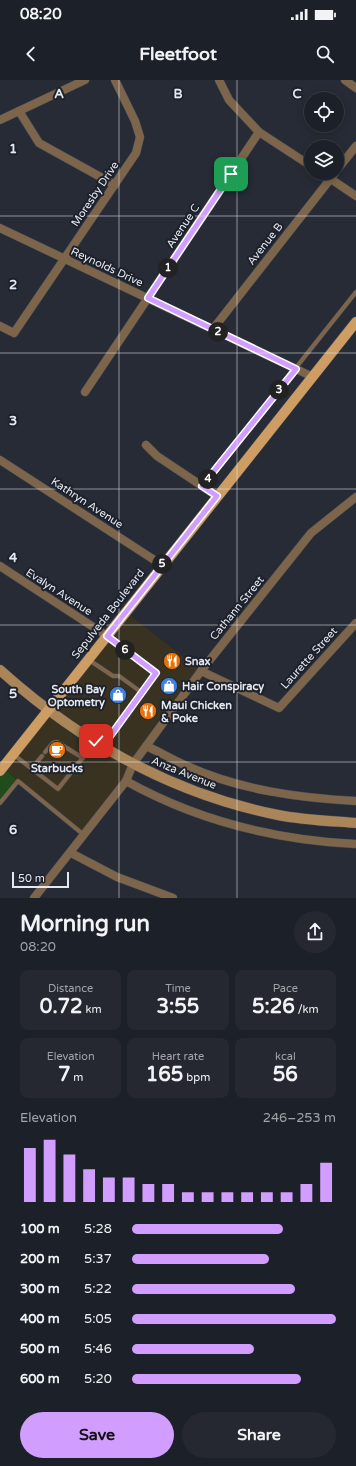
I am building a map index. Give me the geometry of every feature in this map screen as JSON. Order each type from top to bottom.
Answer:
[{"type":"main road","name":"Sepulveda Boulevard","points":[[0,771],[356,322]]},
{"type":"main road","name":"Anza Avenue","points":[[0,670],[64,722],[133,764],[181,786],[218,800],[251,809],[300,818],[356,823]]},
{"type":"main road","name":"Anza Avenue","points":[[0,681],[24,691]]},
{"type":"street","points":[[0,120],[85,80]]},
{"type":"street","name":"Moresby Drive","points":[[0,326],[14,333],[136,153],[140,137],[135,121],[115,80]]},
{"type":"street","points":[[219,80],[229,100],[259,132],[304,161]]},
{"type":"street","points":[[345,80],[356,88]]},
{"type":"street","points":[[19,111],[39,143],[115,185]]},
{"type":"street","name":"Avenue C","points":[[85,392],[259,132]]},
{"type":"street","points":[[344,161],[356,146]]},
{"type":"street","name":"Avenue B","points":[[213,329],[330,180]]},
{"type":"street","points":[[338,180],[356,196]]},
{"type":"street","name":"Reynolds Drive","points":[[0,228],[313,377]]},
{"type":"street","points":[[146,446],[157,456],[217,496]]},
{"type":"street","name":"Kathryn Avenue","points":[[0,460],[162,565]]},
{"type":"street","name":"Cathann Street","points":[[34,898],[126,781],[133,764],[201,671],[311,533],[356,497]]},
{"type":"street","name":"Evalyn Avenue","points":[[0,566],[107,636]]},
{"type":"street","name":"Laurette Street","points":[[201,671],[279,708],[356,623]]},
{"type":"street","name":"Anza Avenue","points":[[146,746],[188,766],[230,781],[272,792],[319,799],[356,801]]},
{"type":"street","points":[[126,781],[179,806],[241,826],[284,836],[356,844]]},
{"type":"street","points":[[70,853],[118,877],[173,898]]},
{"type":"lane","points":[[202,486],[356,292]]},
{"type":"lane","points":[[13,754],[58,789],[83,758],[99,743],[141,692],[156,673],[107,636]]},
{"type":"lane","points":[[88,659],[113,676],[119,676],[141,692]]},
{"type":"lane","points":[[45,752],[53,743],[57,742],[83,758]]},
{"type":"lane","points":[[32,768],[42,756]]},
{"type":"lane","points":[[0,803],[18,781],[84,836]]},
{"type":"shaded area","points":[[126,612],[201,671],[84,836],[3,768]]},
{"type":"green space","points":[[3,768],[18,781],[0,803],[0,771]]},
{"type":"place","name":"Snax","points":[[172,661]]},
{"type":"place","name":"Hair Conspiracy","points":[[169,686]]},
{"type":"place","name":"South Bay Optometry","points":[[118,695]]},
{"type":"place","name":"Maui Chicken & Poke","points":[[148,711]]},
{"type":"place","name":"Starbucks","points":[[57,750]]},
{"type":"route","points":[[96,741],[103,746],[156,673],[107,636],[217,496],[202,486],[296,369],[148,298],[231,174]]}]
